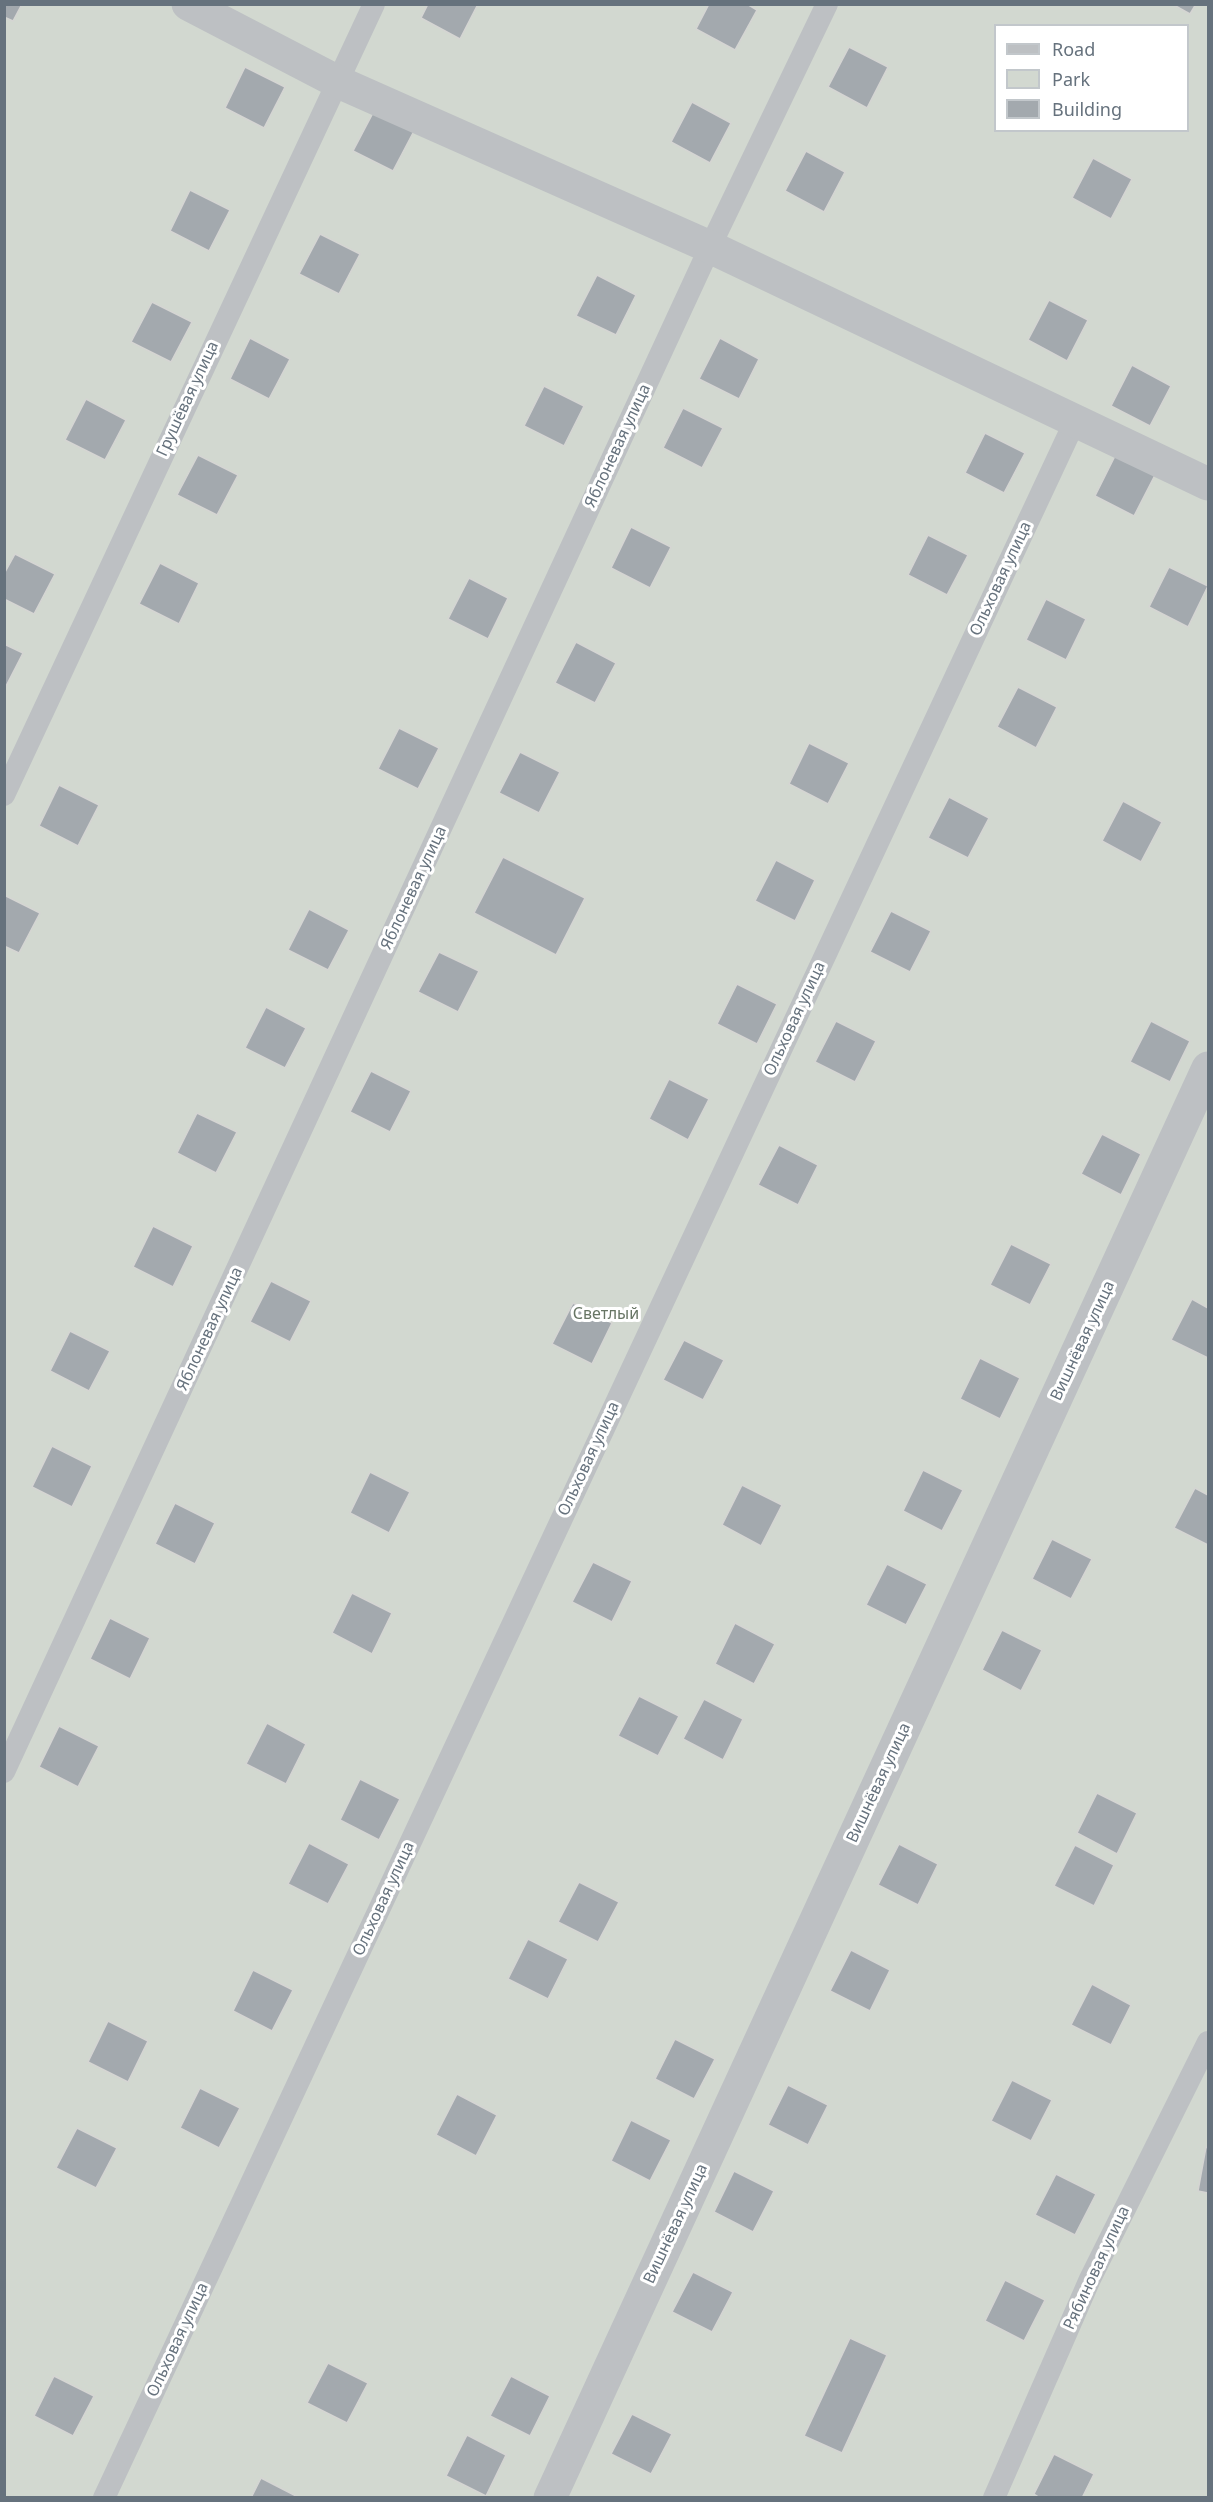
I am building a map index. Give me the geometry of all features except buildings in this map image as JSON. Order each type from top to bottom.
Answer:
[{"type":"street","points":[[188,4],[336,81],[710,247],[1209,484]]},
{"type":"street","name":"Вишнёвая улица","points":[[550,2498],[1209,1068]]},
{"type":"lane","name":"Грушёвая улица","points":[[4,795],[374,4]]},
{"type":"lane","name":"Яблоневая улица","points":[[4,1772],[710,247],[827,4]]},
{"type":"lane","name":"Ольховая улица","points":[[104,2498],[1075,421]]},
{"type":"lane","name":"Рябиновая улица","points":[[993,2498],[1090,2279],[1209,2042]]},
{"type":"green space","name":"Светлый","points":[[5,5],[1208,5],[1208,2497],[5,2497]]}]
